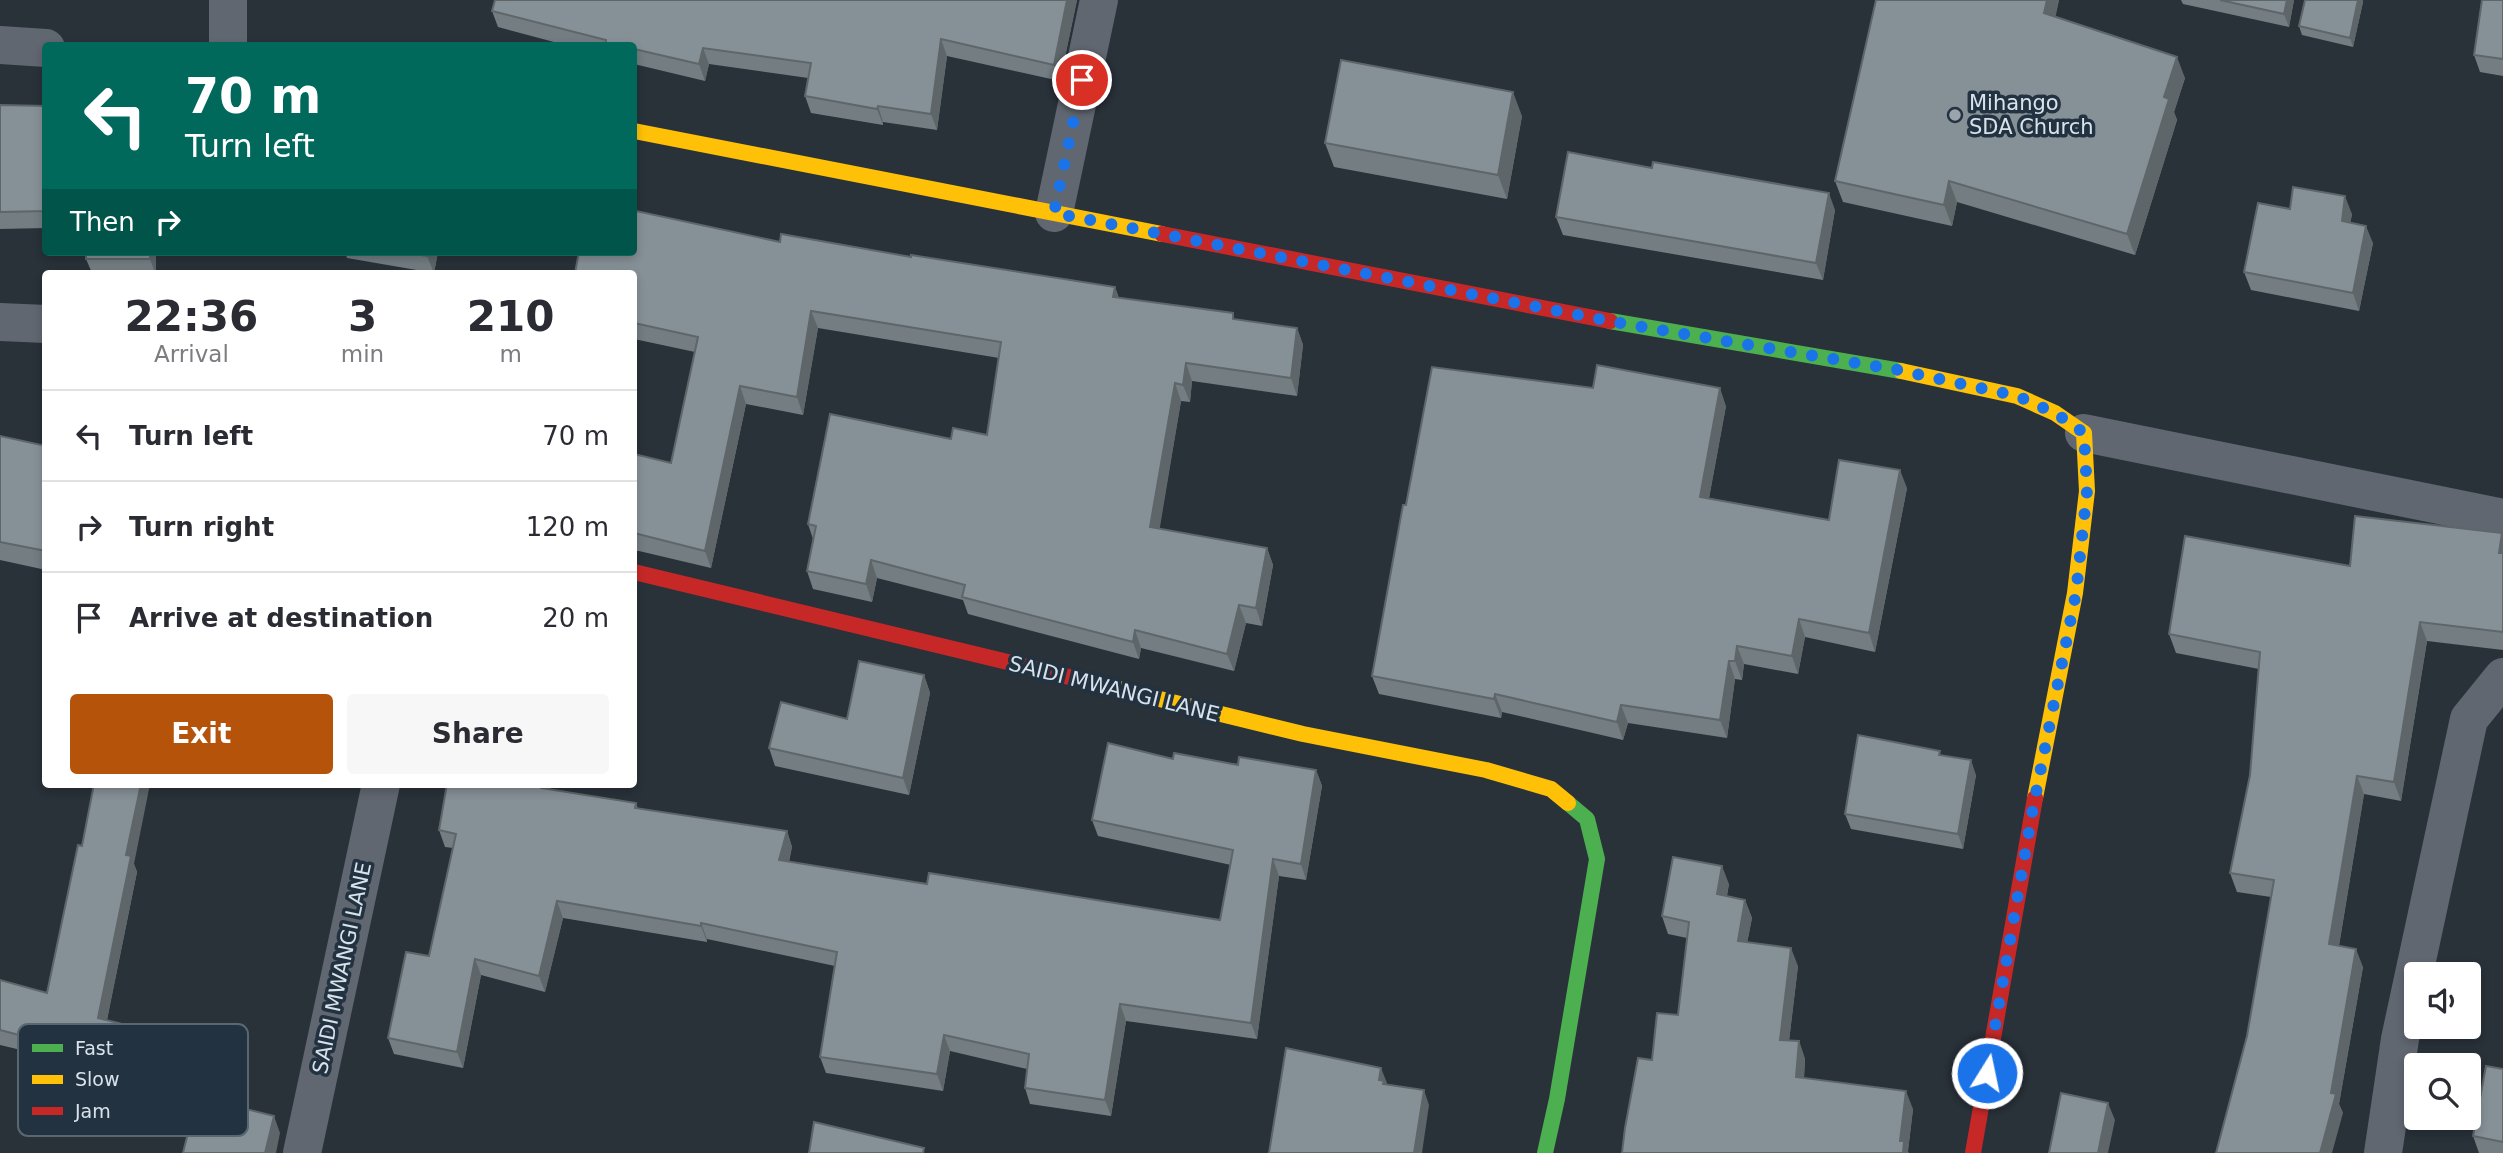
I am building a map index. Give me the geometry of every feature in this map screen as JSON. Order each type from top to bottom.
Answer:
[{"type":"street","points":[[228,0],[228,42]]},
{"type":"street","points":[[1054,213],[1099,0]]},
{"type":"street","points":[[0,45],[42,48]]},
{"type":"street","points":[[637,132],[1625,324],[1911,373],[2017,396],[2055,413],[2084,433],[2501,520]]},
{"type":"street","points":[[0,322],[42,324]]},
{"type":"street","points":[[1973,1153],[2033,808],[2076,593],[2087,491],[2084,433]]},
{"type":"street","name":"SAIDI MWANGI LANE","points":[[637,573],[1290,731],[1486,770],[1551,789],[1587,819],[1597,859],[1557,1099],[1545,1153]]},
{"type":"street","points":[[2384,1153],[2400,1039],[2469,719],[2503,677]]},
{"type":"street","name":"SAIDI MWANGI LANE","points":[[302,1153],[381,788]]},
{"type":"building","points":[[495,0],[1067,0],[1054,65],[941,39],[931,114],[878,106],[877,109],[805,96],[811,63],[703,48],[699,64],[637,50],[637,42],[606,42],[492,11]]},
{"type":"building","points":[[1876,0],[2047,0],[2044,13],[2177,57],[2164,97],[2169,99],[2127,234],[1949,181],[1944,205],[1835,181]]},
{"type":"building","points":[[2220,0],[2287,0],[2284,14]]},
{"type":"building","points":[[2305,0],[2358,0],[2350,38],[2299,26]]},
{"type":"building","points":[[2482,0],[2503,0],[2503,59],[2474,55]]},
{"type":"building","points":[[1341,60],[1513,92],[1498,175],[1325,143]]},
{"type":"building","points":[[0,105],[42,106],[42,211],[0,212]]},
{"type":"building","points":[[1568,152],[1652,168],[1653,162],[1829,193],[1816,263],[1556,217]]},
{"type":"building","points":[[2293,187],[2345,196],[2342,221],[2366,226],[2353,293],[2244,272],[2258,203],[2290,209]]},
{"type":"building","points":[[637,211],[780,242],[781,234],[911,257],[1115,287],[1113,297],[1233,313],[1233,319],[1297,328],[1291,378],[1186,363],[1183,385],[1175,383],[1150,527],[1267,548],[1256,608],[1239,605],[1227,654],[1135,630],[1133,642],[962,597],[965,585],[871,560],[866,584],[807,571],[816,526],[808,524],[830,414],[951,439],[953,428],[987,435],[1001,342],[811,311],[797,397],[740,386],[705,551],[637,534],[637,455],[671,463],[698,337],[637,324],[637,270],[576,270],[578,256],[637,256]]},
{"type":"building","points":[[86,256],[150,256],[150,259],[86,259]]},
{"type":"building","points":[[1597,365],[1720,388],[1700,497],[1829,520],[1839,460],[1900,470],[1869,633],[1799,619],[1792,656],[1737,646],[1735,661],[1729,661],[1720,720],[1621,705],[1617,722],[1495,694],[1494,699],[1372,676],[1403,505],[1406,505],[1432,367],[1593,388]]},
{"type":"building","points":[[0,436],[42,445],[42,550],[0,542]]},
{"type":"building","points":[[2355,516],[2502,533],[2499,553],[2503,553],[2503,632],[2420,622],[2394,782],[2357,776],[2329,944],[2356,949],[2331,1093],[2336,1094],[2320,1153],[2216,1153],[2247,1036],[2274,880],[2230,873],[2250,775],[2260,652],[2169,634],[2185,536],[2350,566]]},
{"type":"building","points":[[859,661],[924,675],[903,778],[769,748],[781,702],[847,719]]},
{"type":"building","points":[[1858,735],[1971,760],[1958,834],[1845,814]]},
{"type":"building","points":[[1108,743],[1173,759],[1174,753],[1238,765],[1239,757],[1316,770],[1301,864],[1273,859],[1251,1023],[1120,1004],[1105,1100],[1025,1088],[1029,1054],[944,1035],[937,1074],[820,1057],[837,952],[701,923],[701,926],[557,901],[539,976],[475,959],[457,1052],[388,1038],[406,952],[429,956],[456,834],[439,830],[446,788],[541,788],[636,803],[635,808],[787,831],[779,860],[927,884],[929,873],[1220,920],[1233,850],[1092,820]]},
{"type":"building","points":[[93,788],[140,788],[126,855],[131,856],[98,1018],[122,1024],[18,1024],[18,1035],[0,1030],[0,980],[47,993],[78,845],[82,846]]},
{"type":"building","points":[[1673,857],[1722,866],[1717,894],[1745,900],[1738,941],[1791,948],[1780,1040],[1799,1041],[1796,1077],[1906,1091],[1900,1141],[1904,1141],[1903,1153],[1622,1153],[1638,1058],[1652,1060],[1657,1013],[1678,1015],[1689,922],[1662,916]]},
{"type":"building","points":[[1286,1048],[1381,1068],[1379,1080],[1384,1081],[1383,1084],[1424,1090],[1414,1153],[1269,1153]]},
{"type":"building","points":[[2486,1066],[2503,1069],[2503,1142],[2473,1136],[2474,1130],[2481,1130],[2481,1093]]},
{"type":"building","points":[[2061,1093],[2108,1103],[2098,1153],[2049,1153]]},
{"type":"building","points":[[248,1110],[274,1116],[265,1153],[183,1153],[187,1136],[248,1136]]},
{"type":"building","points":[[814,1122],[924,1148],[923,1153],[809,1153]]},
{"type":"traffic: fast","points":[[1610,321],[1901,371]]},
{"type":"traffic: fast","points":[[1545,1153],[1557,1099],[1597,859],[1587,819],[1568,803]]},
{"type":"traffic: slow","points":[[637,132],[1162,234]]},
{"type":"traffic: slow","points":[[1901,371],[2017,396],[2055,413],[2084,433],[2087,491],[2075,593],[2035,798]]},
{"type":"traffic: slow","points":[[1086,681],[1303,734],[1486,770],[1551,789],[1568,803]]},
{"type":"traffic: jam","points":[[1162,234],[1610,321]]},
{"type":"traffic: jam","points":[[637,573],[1086,681]]},
{"type":"traffic: jam","points":[[1973,1153],[2035,798]]},
{"type":"place","name":"Mihango SDA Church","points":[[1955,115]]},
{"type":"route","points":[[1082,80],[1054,213],[1625,324],[1898,370],[2017,396],[2055,413],[2084,433],[2087,491],[2076,593],[2033,808],[1987,1073]]}]
